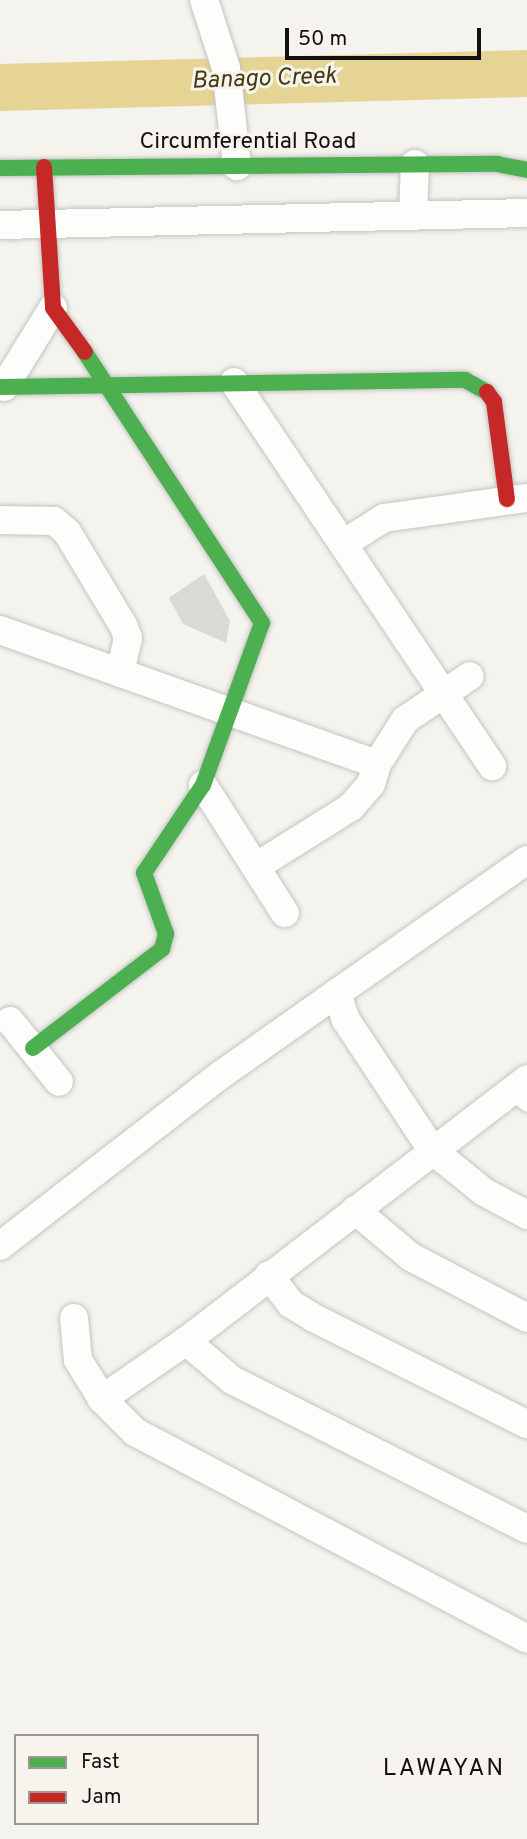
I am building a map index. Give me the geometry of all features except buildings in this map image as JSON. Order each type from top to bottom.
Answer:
[{"type":"street","points":[[204,0],[228,82],[237,166]]},
{"type":"street","name":"Circumferential Road","points":[[0,168],[237,166],[414,196],[527,152]]},
{"type":"street","name":"Circumferential Road","points":[[497,164],[527,170]]},
{"type":"street","points":[[33,1048],[162,949],[166,934],[144,873],[204,785],[261,635],[259,612],[108,385],[53,309],[44,167]]},
{"type":"street","points":[[0,225],[48,216],[414,196],[527,213]]},
{"type":"street","points":[[2,387],[53,309]]},
{"type":"street","points":[[2,387],[444,379],[484,387],[497,416],[517,498],[384,518],[343,544]]},
{"type":"street","points":[[234,382],[492,766]]},
{"type":"street","points":[[0,520],[54,521],[67,532],[124,627],[128,638],[120,673]]},
{"type":"street","points":[[0,631],[377,764]]},
{"type":"street","points":[[257,866],[351,807],[371,783],[377,764],[405,720],[444,691],[470,676]]},
{"type":"street","points":[[204,785],[285,913]]},
{"type":"street","points":[[0,1246],[222,1074],[527,860]]},
{"type":"street","points":[[337,993],[346,1020],[432,1150],[484,1192],[527,1215]]},
{"type":"street","points":[[10,1021],[59,1082]]},
{"type":"street","points":[[102,1399],[186,1341],[432,1150],[521,1092]]},
{"type":"street","points":[[355,1210],[411,1257],[527,1318]]},
{"type":"street","points":[[269,1275],[291,1304],[314,1318],[527,1424]]},
{"type":"street","points":[[74,1318],[78,1360],[102,1399],[135,1432],[527,1639]]},
{"type":"street","points":[[186,1341],[232,1380],[527,1529]]},
{"type":"waterway","name":"Banago Creek","points":[[0,87],[527,73]]},
{"type":"traffic: fast","points":[[0,168],[497,164],[527,170]]},
{"type":"traffic: fast","points":[[33,1048],[162,949],[166,934],[144,873],[203,785],[262,623],[85,352]]},
{"type":"traffic: fast","points":[[0,387],[465,380],[487,392]]},
{"type":"traffic: jam","points":[[44,167],[53,308],[85,352]]},
{"type":"traffic: jam","points":[[487,392],[494,402],[507,499]]},
{"type":"district","name":"LAWAYAN","points":[[444,1770]]}]
